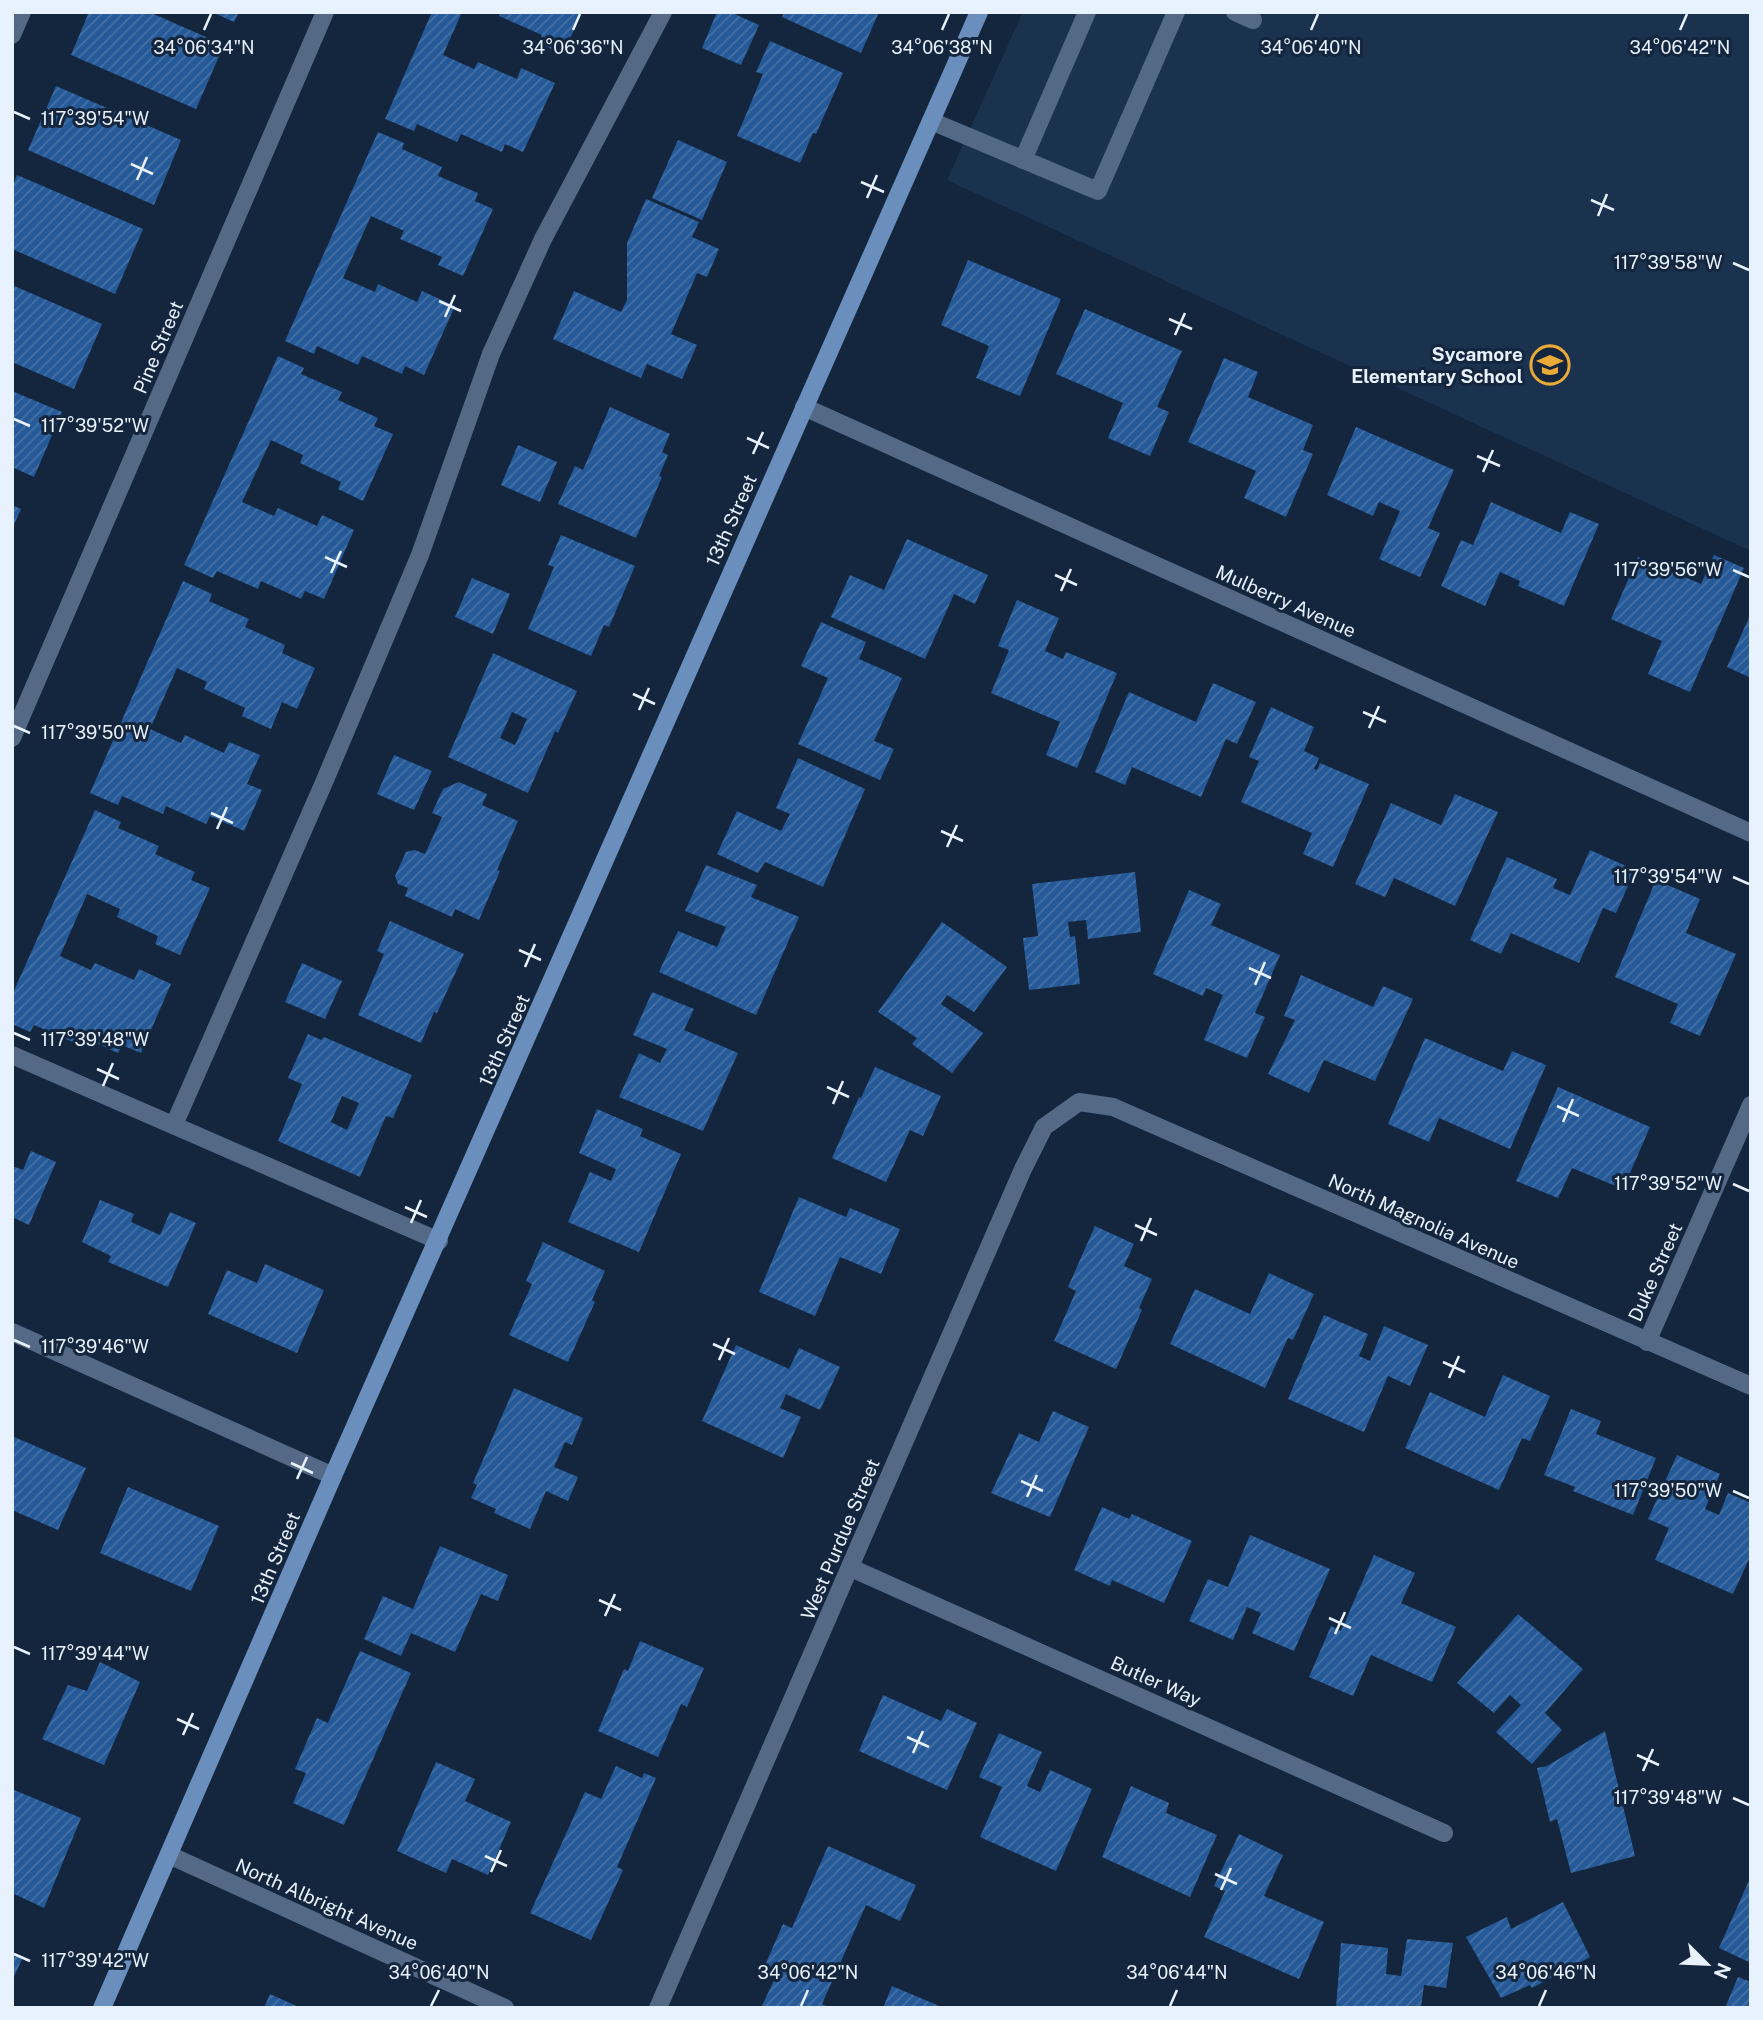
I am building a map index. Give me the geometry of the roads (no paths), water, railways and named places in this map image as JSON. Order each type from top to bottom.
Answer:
[{"type":"street","points":[[12,35],[22,12]]},
{"type":"street","name":"Pine Street","points":[[12,738],[325,12]]},
{"type":"street","points":[[174,1125],[420,555],[496,342],[542,239],[663,12]]},
{"type":"street","name":"13th Street","points":[[102,2008],[333,1476],[439,1241],[979,12]]},
{"type":"street","points":[[1023,159],[1087,12]]},
{"type":"street","points":[[931,121],[1098,191],[1176,12]]},
{"type":"street","points":[[1236,12],[1253,20]]},
{"type":"street","name":"Mulberry Avenue","points":[[804,407],[1751,833]]},
{"type":"street","points":[[12,1055],[439,1241]]},
{"type":"street","name":"North Magnolia Avenue","points":[[1079,1102],[1113,1107],[1751,1386]]},
{"type":"street","name":"West Purdue Street","points":[[658,2008],[1023,1169],[1044,1127],[1079,1102]]},
{"type":"street","name":"Duke Street","points":[[1647,1342],[1751,1105]]},
{"type":"street","points":[[12,1332],[333,1476]]},
{"type":"street","name":"Butler Way","points":[[851,1568],[1444,1833]]},
{"type":"street","name":"North Albright Avenue","points":[[169,1855],[505,2008]]},
{"type":"place","name":"Sycamore Elementary School","points":[[1550,365]]}]
